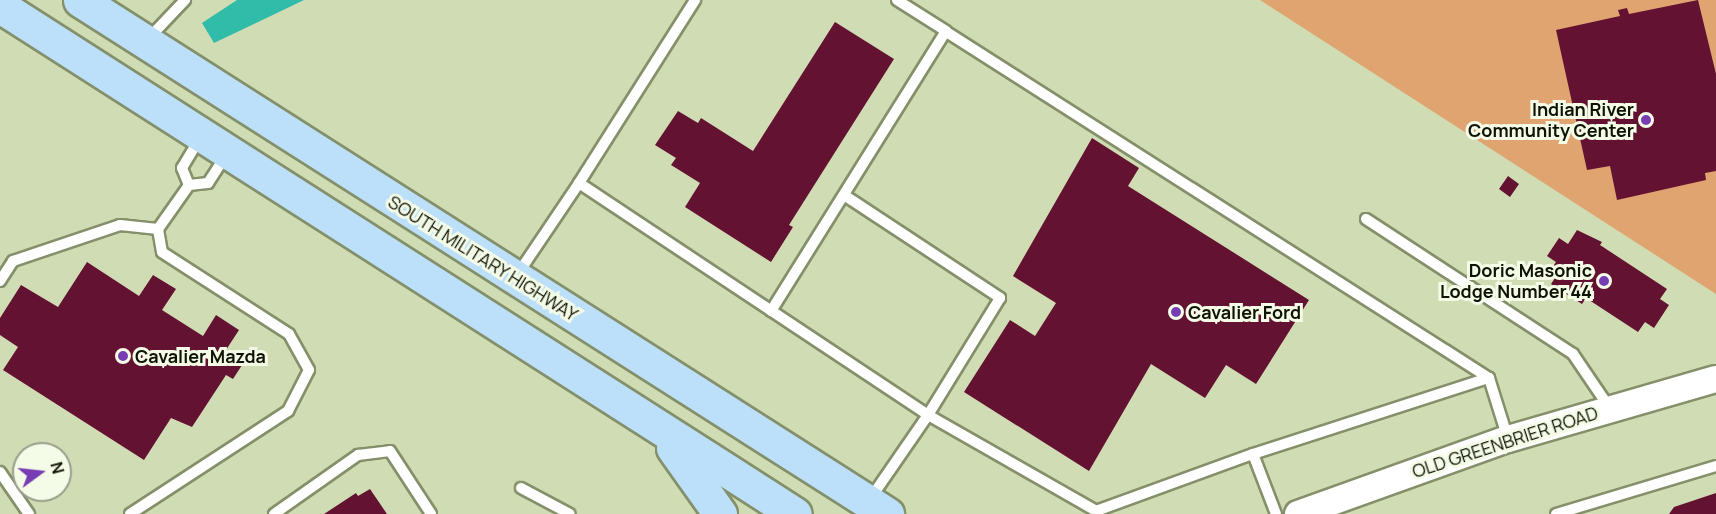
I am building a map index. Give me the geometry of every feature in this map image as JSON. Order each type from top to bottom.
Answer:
[{"type":"main road","points":[[0,6],[795,514]]},
{"type":"main road","name":"SOUTH MILITARY HIGHWAY","points":[[100,8],[145,41],[878,508]]},
{"type":"main road","points":[[81,58],[100,8]]},
{"type":"main road","points":[[651,422],[698,477],[720,514]]},
{"type":"street","name":"OLD GREENBRIER ROAD","points":[[1298,514],[1332,508],[1508,439],[1609,407],[1716,379]]},
{"type":"lane","points":[[145,41],[185,0]]},
{"type":"lane","points":[[515,278],[579,183],[695,0]]},
{"type":"lane","points":[[897,0],[1489,378],[1508,439]]},
{"type":"lane","points":[[771,311],[945,31]]},
{"type":"lane","points":[[189,185],[182,168],[215,143]]},
{"type":"lane","points":[[130,514],[288,411],[309,370],[289,334],[162,252],[158,230],[189,185],[208,183],[215,143]]},
{"type":"lane","points":[[579,183],[928,416],[1096,511],[1253,454],[1489,378]]},
{"type":"lane","points":[[844,195],[1000,298],[928,416],[878,508]]},
{"type":"lane","points":[[1366,219],[1573,354],[1609,407]]},
{"type":"lane","points":[[0,281],[12,261],[120,225],[158,230]]},
{"type":"lane","points":[[274,514],[358,455],[390,451],[431,514]]},
{"type":"lane","points":[[1253,454],[1276,514]]},
{"type":"lane","points":[[1556,514],[1716,466]]},
{"type":"lane","points":[[0,472],[29,514]]},
{"type":"lane","points":[[521,488],[570,514]]},
{"type":"shaded area","points":[[1260,0],[1716,0],[1716,294]]},
{"type":"water","points":[[237,0],[304,0],[214,43],[202,23]]},
{"type":"building","name":"Indian River Community Center","points":[[1698,0],[1716,74],[1716,171],[1705,173],[1706,180],[1617,200],[1610,166],[1587,170],[1556,30],[1620,16],[1618,10],[1627,8],[1629,14]]},
{"type":"building","points":[[835,22],[894,59],[789,225],[793,227],[771,262],[685,207],[700,183],[671,165],[676,158],[655,145],[678,111],[698,123],[701,118],[753,151]]},
{"type":"building","name":"Cavalier Ford","points":[[1092,138],[1139,168],[1128,186],[1309,300],[1256,384],[1226,365],[1205,398],[1151,364],[1089,471],[964,392],[1010,320],[1035,336],[1056,303],[1013,276]]},
{"type":"building","points":[[1508,176],[1519,184],[1510,197],[1499,189]]},
{"type":"building","name":"Doric Masonic Lodge Number 44","points":[[1577,230],[1602,242],[1600,245],[1667,289],[1660,299],[1669,305],[1654,328],[1645,322],[1638,332],[1586,298],[1582,304],[1551,284],[1555,278],[1548,274],[1556,262],[1547,256],[1559,238],[1568,244]]},
{"type":"building","name":"Cavalier Mazda","points":[[87,262],[139,296],[153,275],[176,289],[162,310],[203,336],[216,315],[239,330],[226,350],[244,362],[233,379],[226,375],[192,427],[171,418],[144,460],[3,370],[18,347],[0,335],[0,318],[21,285],[58,307]]},
{"type":"building","points":[[370,489],[387,514],[324,514],[356,493],[358,496]]},
{"type":"building","points":[[1716,493],[1716,514],[1669,514],[1674,507]]},
{"type":"place","name":"Indian River Community Center","points":[[1646,120]]},
{"type":"place","name":"Doric Masonic Lodge Number 44","points":[[1604,281]]},
{"type":"place","name":"Cavalier Ford","points":[[1176,312]]},
{"type":"place","name":"Cavalier Mazda","points":[[123,356]]}]
